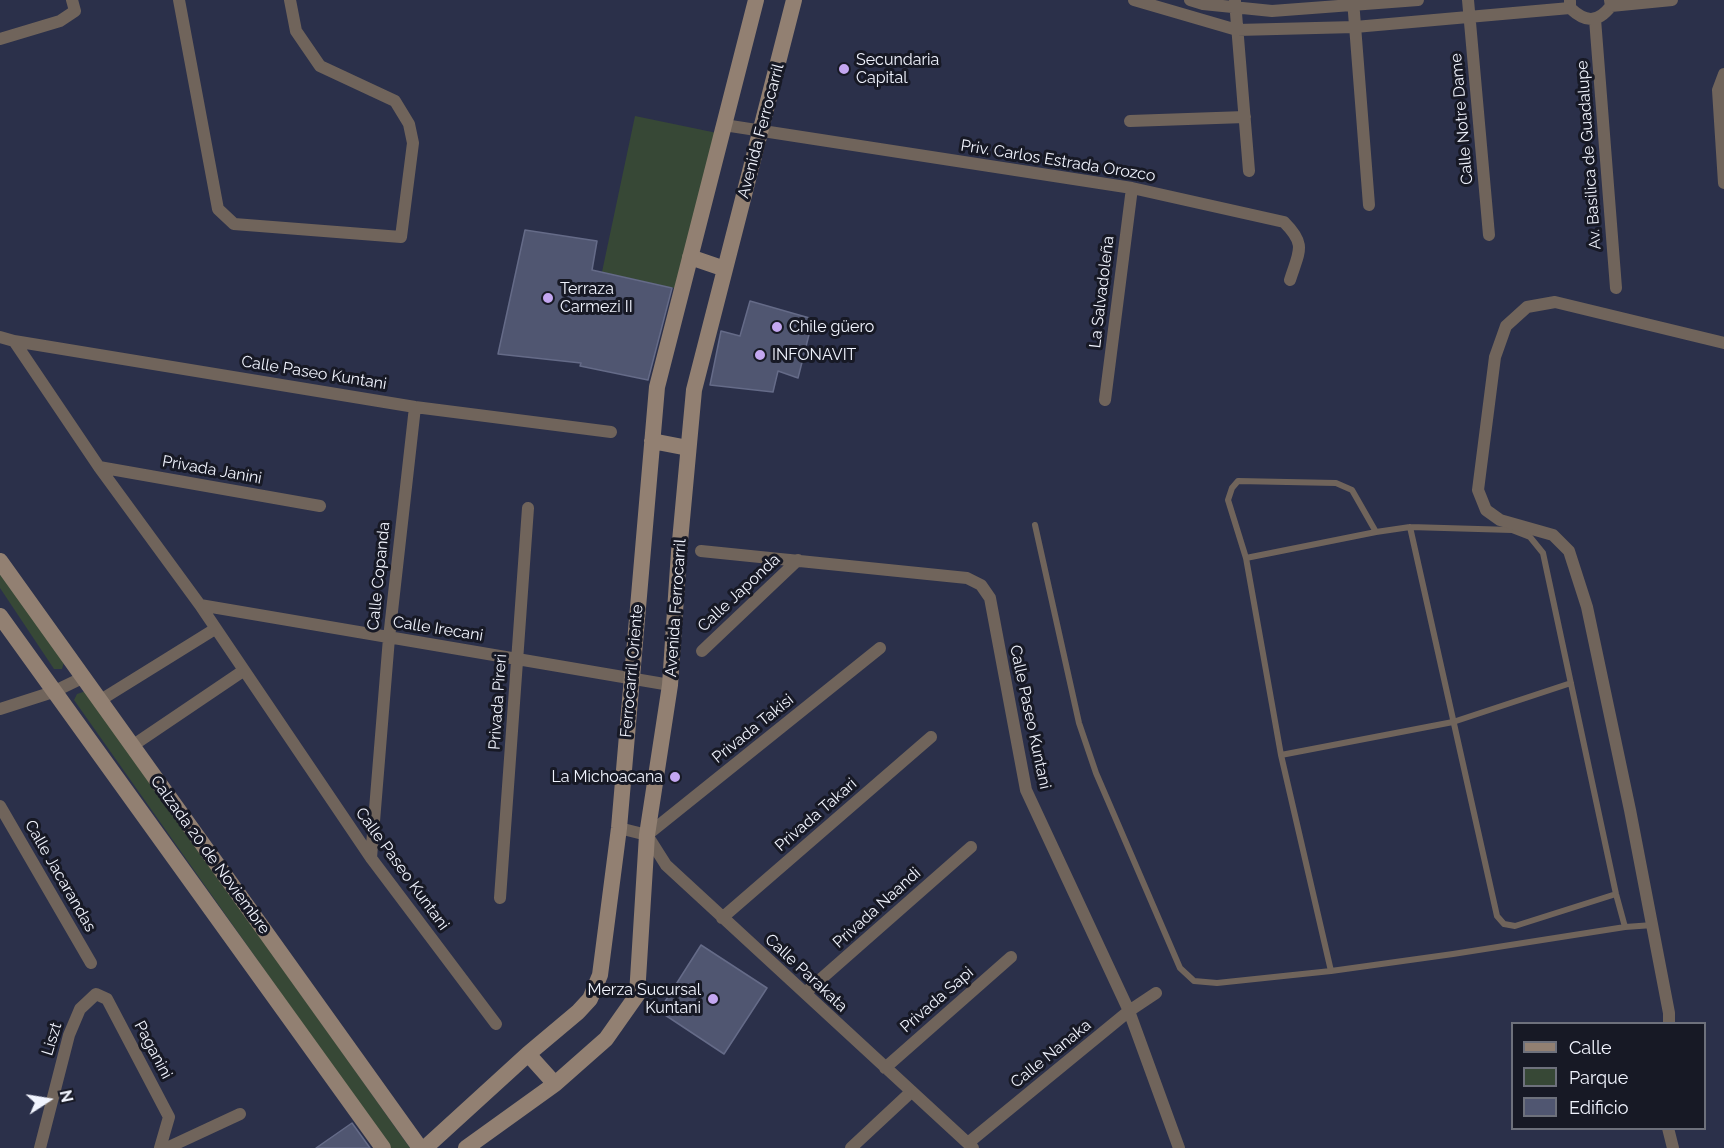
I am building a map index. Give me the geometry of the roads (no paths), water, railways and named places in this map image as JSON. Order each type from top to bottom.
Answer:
[{"type":"main road","name":"Ferrocarril Oriente","points":[[425,1148],[528,1054],[578,1012],[590,999],[600,975],[619,828],[657,387],[756,0]]},
{"type":"main road","name":"Avenida Ferrocarril","points":[[466,1148],[555,1084],[606,1039],[637,995],[647,835],[670,685],[694,390],[794,0]]},
{"type":"main road","points":[[690,257],[725,269]]},
{"type":"main road","points":[[652,441],[688,448]]},
{"type":"main road","name":"Calzada 20 de Noviembre","points":[[0,561],[420,1148]]},
{"type":"main road","name":"Calzada 20 de Noviembre","points":[[0,616],[383,1148]]},
{"type":"main road","points":[[528,1054],[555,1084]]},
{"type":"street","points":[[0,39],[60,21],[75,11],[72,0]]},
{"type":"street","points":[[179,0],[218,209],[234,224],[401,237],[413,143],[409,124],[395,101],[320,66],[296,31],[290,0]]},
{"type":"street","points":[[1134,0],[1237,30],[1355,27],[1570,4],[1581,17],[1595,19],[1605,14],[1610,3],[1672,0]]},
{"type":"street","points":[[1190,0],[1203,4],[1235,4],[1272,11],[1353,2],[1418,0]]},
{"type":"street","name":"Calle Notre Dame","points":[[1468,0],[1489,235]]},
{"type":"street","points":[[1353,2],[1369,205]]},
{"type":"street","points":[[1235,4],[1249,171]]},
{"type":"street","name":"Av. Basilica de Guadalupe","points":[[1595,19],[1616,288]]},
{"type":"street","points":[[1724,74],[1718,90],[1724,183]]},
{"type":"street","points":[[1130,121],[1245,117]]},
{"type":"street","points":[[724,125],[761,132]]},
{"type":"street","name":"Priv. Carlos Estrada Orozco","points":[[761,132],[1132,188],[1284,222],[1297,235],[1300,249],[1290,280]]},
{"type":"street","name":"La Salvadoleña","points":[[1106,400],[1132,188]]},
{"type":"street","points":[[1669,1022],[1653,926],[1587,607],[1569,551],[1553,535],[1500,520],[1486,510],[1478,490],[1495,357],[1506,326],[1527,307],[1555,302],[1724,343]]},
{"type":"street","name":"Calle Paseo Kuntani","points":[[0,337],[415,406],[611,432]]},
{"type":"street","name":"Calle Paseo Kuntani","points":[[14,341],[99,467],[200,605],[371,858],[496,1024]]},
{"type":"street","name":"Calle Copanda","points":[[371,858],[389,638],[415,406]]},
{"type":"street","name":"Privada Janini","points":[[99,467],[320,506]]},
{"type":"street","name":"Privada Pireri","points":[[500,898],[528,508]]},
{"type":"street","name":"Calle Paseo Kuntani","points":[[701,551],[967,578],[981,585],[990,598],[1026,790],[1129,1011],[1179,1148]]},
{"type":"street","name":"Calle Japonda","points":[[702,651],[798,560]]},
{"type":"street","name":"Calle Irecani","points":[[200,605],[670,685]]},
{"type":"street","points":[[99,701],[215,628]]},
{"type":"street","name":"Privada Takisi","points":[[647,835],[880,648]]},
{"type":"street","points":[[132,747],[243,671]]},
{"type":"street","points":[[0,709],[53,692],[84,677]]},
{"type":"street","name":"Privada Takari","points":[[722,918],[931,737]]},
{"type":"street","name":"Calle Jacarandas","points":[[0,806],[91,963]]},
{"type":"street","points":[[619,828],[647,835]]},
{"type":"street","name":"Calle Parakata","points":[[647,835],[666,865],[970,1145]]},
{"type":"street","name":"Privada Naandi","points":[[805,993],[971,846]]},
{"type":"street","name":"Privada Sapi","points":[[885,1068],[1011,957]]},
{"type":"street","name":"Calle Nanaka","points":[[970,1145],[1129,1011],[1156,993]]},
{"type":"street","name":"Liszt","points":[[40,1148],[69,1035],[80,1009],[96,994],[107,999]]},
{"type":"street","name":"Paganini","points":[[107,999],[169,1117],[160,1148]]},
{"type":"street","points":[[851,1148],[911,1092]]},
{"type":"street","points":[[167,1148],[240,1114]]},
{"type":"street","points":[[1668,1130],[1673,1148]]},
{"type":"lane","points":[[1331,971],[1281,755],[1246,558],[1228,500],[1232,488],[1238,481],[1336,483],[1352,490],[1376,532]]},
{"type":"lane","points":[[1035,525],[1079,723],[1096,773],[1180,968],[1194,981],[1217,983],[1331,971],[1625,927],[1653,926]]},
{"type":"lane","points":[[1246,558],[1410,527],[1512,530],[1530,537],[1543,553],[1625,927]]},
{"type":"lane","points":[[1410,527],[1497,916],[1504,924],[1515,926],[1616,894]]},
{"type":"lane","points":[[1281,755],[1453,722],[1571,683]]},
{"type":"place","name":"Secundaria Capital","points":[[844,69]]},
{"type":"place","name":"Terraza Carmezi II","points":[[548,298]]},
{"type":"place","name":"Chile güero","points":[[777,327]]},
{"type":"place","name":"INFONAVIT","points":[[760,355]]},
{"type":"place","name":"La Michoacana","points":[[675,777]]},
{"type":"place","name":"Merza Sucursal Kuntani","points":[[713,999]]}]
